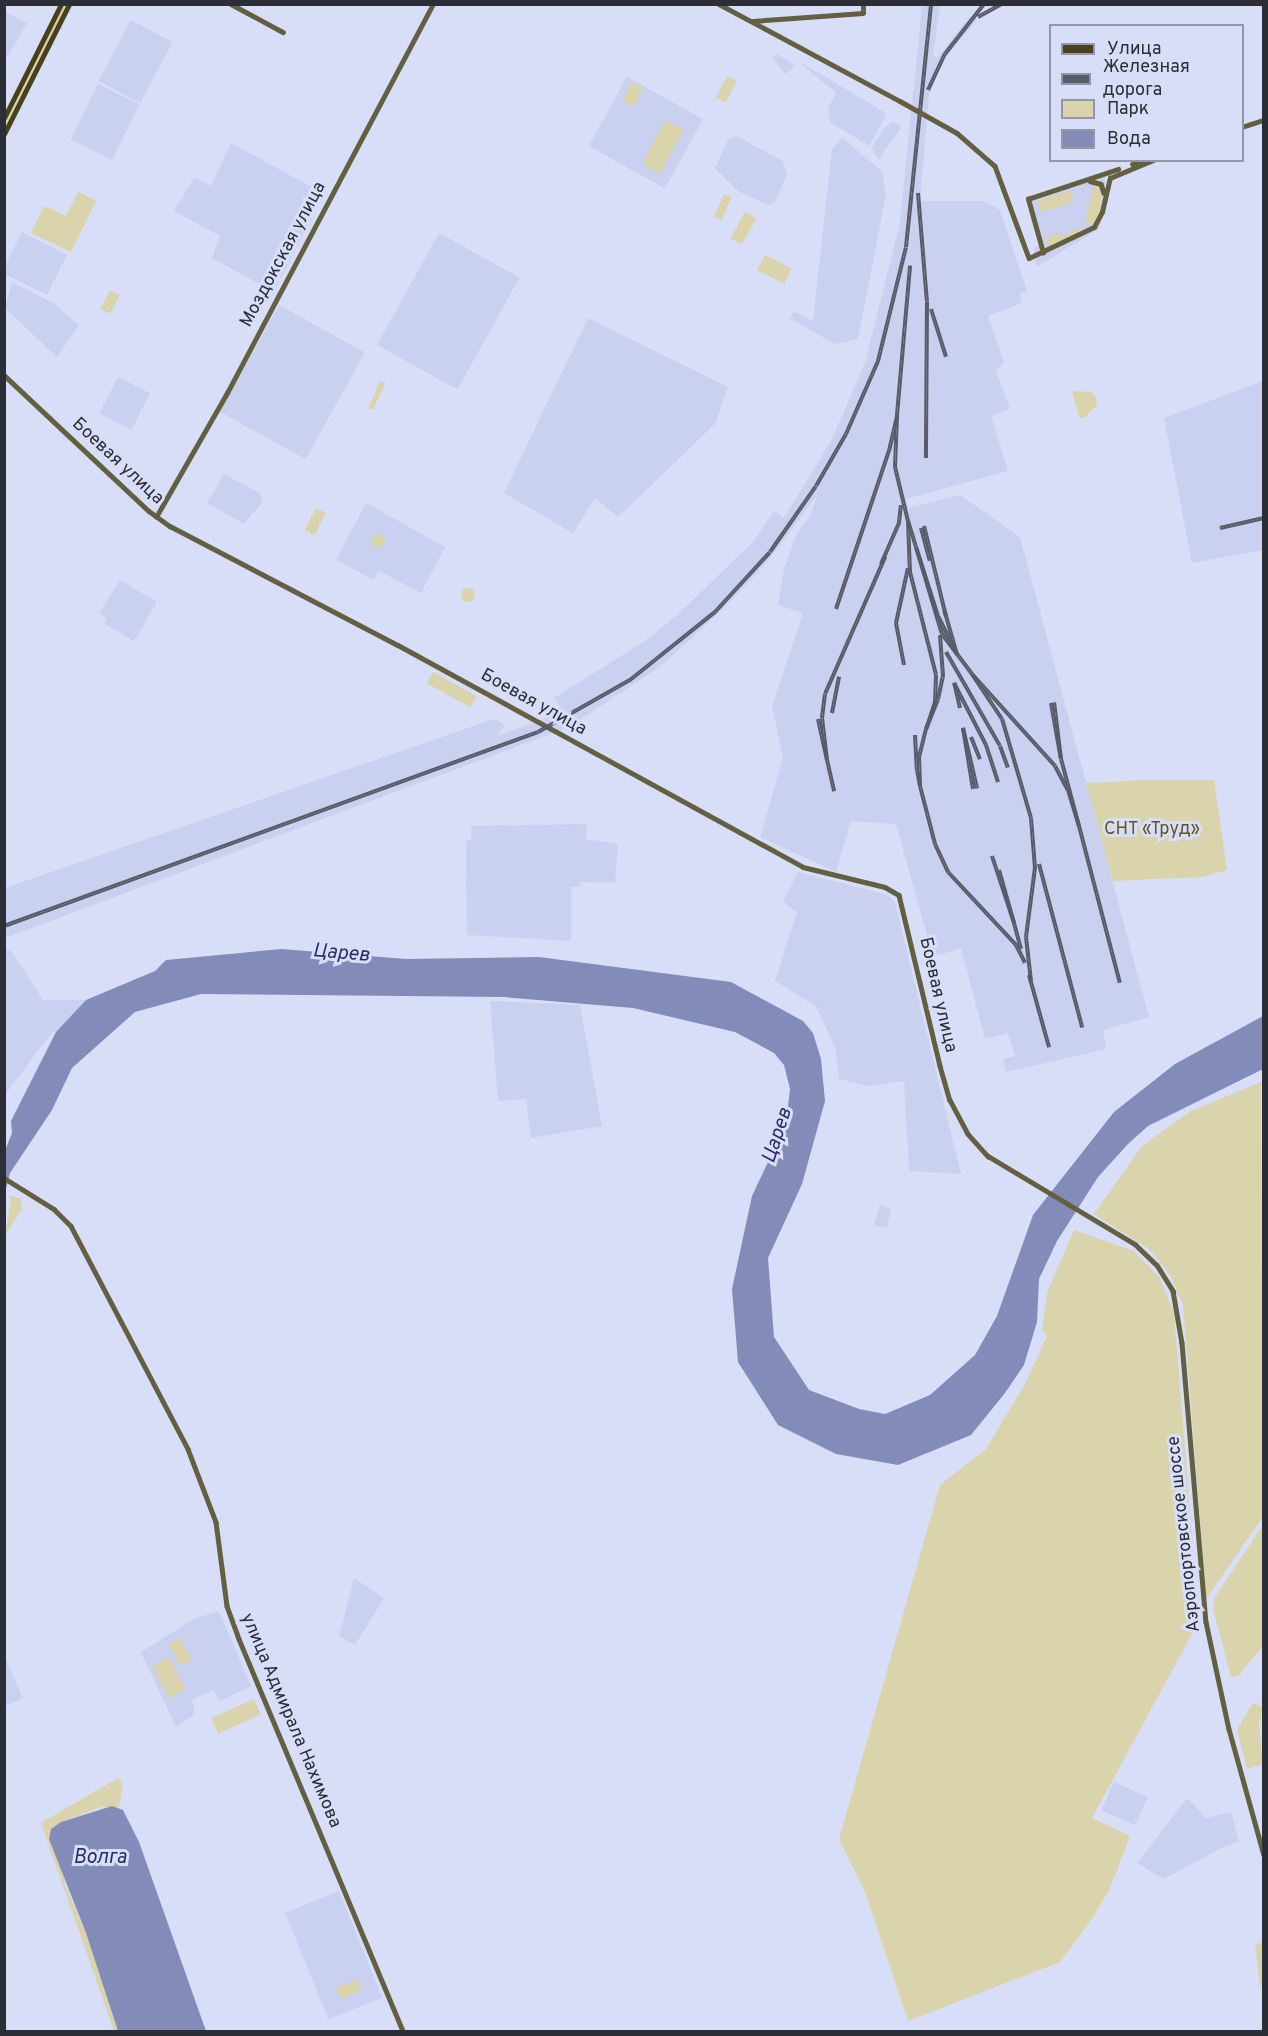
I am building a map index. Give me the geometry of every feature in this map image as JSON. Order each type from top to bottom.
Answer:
[{"type":"main road","points":[[4,117],[60,4]]},
{"type":"main road","points":[[4,134],[69,4]]},
{"type":"main road","points":[[231,4],[283,32]]},
{"type":"main road","name":"Моздокская улица","points":[[156,517],[216,414],[433,4]]},
{"type":"main road","points":[[719,4],[957,134],[995,166],[1029,258],[1094,227],[1102,212],[1104,193],[1116,172],[1147,162]]},
{"type":"main road","points":[[853,12],[854,4]]},
{"type":"main road","points":[[750,21],[863,13],[863,4]]},
{"type":"main road","points":[[1244,127],[1263,120]]},
{"type":"main road","points":[[1043,253],[1028,199],[1138,162]]},
{"type":"main road","points":[[1078,184],[1096,181],[1104,193]]},
{"type":"main road","name":"Боевая улица","points":[[4,375],[156,517],[803,867],[893,890],[901,902],[950,1100],[978,1148],[1014,1173]]},
{"type":"main road","name":"Аэропортовское шоссе","points":[[1014,1173],[1114,1230],[1157,1265],[1178,1307],[1206,1622],[1226,1719],[1263,1855]]},
{"type":"main road","name":"улица Адмирала Нахимова","points":[[4,1178],[66,1221],[89,1257],[204,1485],[216,1522],[227,1606],[239,1639],[403,2031]]},
{"type":"shaded area","points":[[922,5],[940,5],[933,56],[937,58],[970,16],[977,20],[944,59],[929,94],[920,201],[984,201],[1000,210],[1027,291],[1020,294],[1022,303],[988,316],[1004,362],[996,371],[1010,409],[991,416],[1008,471],[906,499],[908,508],[960,495],[1020,537],[1149,1017],[1103,1030],[1106,1049],[1006,1072],[1003,1059],[1015,1056],[1008,1033],[985,1039],[961,948],[933,957],[896,824],[851,821],[836,872],[760,837],[783,758],[772,706],[803,613],[778,605],[784,569],[797,533],[810,516],[817,496],[763,567],[723,609],[661,666],[569,727],[5,938],[5,888],[488,721],[496,719],[505,725],[497,736],[563,712],[554,698],[645,641],[676,616],[753,542],[774,511],[784,518],[831,441],[865,363],[900,223]]},
{"type":"shaded area","points":[[4,11],[27,23],[8,56],[5,54]]},
{"type":"shaded area","points":[[131,20],[172,42],[140,103],[99,81]]},
{"type":"shaded area","points":[[777,54],[795,66],[785,74],[773,58]]},
{"type":"shaded area","points":[[797,60],[887,114],[869,146],[830,122],[828,108],[836,93]]},
{"type":"shaded area","points":[[627,77],[703,119],[665,188],[589,146]]},
{"type":"shaded area","points":[[98,84],[139,104],[112,160],[71,140]]},
{"type":"shaded area","points":[[893,121],[901,128],[878,160],[872,148],[885,127]]},
{"type":"shaded area","points":[[736,136],[783,161],[787,175],[774,203],[768,205],[738,191],[715,168],[728,140]]},
{"type":"shaded area","points":[[842,138],[882,171],[886,194],[858,339],[835,344],[789,318],[794,312],[813,321],[832,149]]},
{"type":"shaded area","points":[[231,143],[324,194],[274,292],[212,258],[220,236],[174,211],[195,177],[211,186]]},
{"type":"shaded area","points":[[1102,173],[1108,188],[1099,229],[1036,267],[1034,248],[1039,244],[1026,199]]},
{"type":"shaded area","points":[[22,232],[67,255],[47,295],[5,274],[5,266]]},
{"type":"shaded area","points":[[439,233],[519,278],[457,390],[377,345]]},
{"type":"shaded area","points":[[12,282],[53,303],[79,325],[57,357],[5,308]]},
{"type":"shaded area","points":[[279,305],[365,353],[306,459],[220,412]]},
{"type":"shaded area","points":[[588,318],[728,387],[715,424],[618,517],[595,498],[573,533],[504,493]]},
{"type":"shaded area","points":[[118,377],[150,393],[131,430],[99,414]]},
{"type":"shaded area","points":[[1263,381],[1263,550],[1192,563],[1164,418]]},
{"type":"shaded area","points":[[224,474],[259,493],[263,501],[244,524],[207,503]]},
{"type":"shaded area","points":[[366,503],[445,547],[421,593],[379,571],[374,580],[336,560]]},
{"type":"shaded area","points":[[120,580],[157,602],[134,641],[104,623],[107,618],[99,614]]},
{"type":"shaded area","points":[[587,824],[586,839],[618,844],[615,883],[581,882],[579,887],[571,887],[571,941],[467,935],[466,841],[472,839],[471,826]]},
{"type":"shaded area","points":[[798,872],[888,895],[895,902],[961,1174],[909,1171],[904,1081],[868,1086],[839,1079],[836,1050],[816,1006],[775,981],[797,912],[783,902]]},
{"type":"shaded area","points":[[10,949],[43,1000],[86,1000],[56,1032],[52,1032],[5,1095],[4,951]]},
{"type":"shaded area","points":[[490,1001],[580,1005],[602,1126],[531,1138],[526,1099],[498,1101]]},
{"type":"shaded area","points":[[880,1205],[891,1208],[887,1228],[874,1225]]},
{"type":"shaded area","points":[[354,1578],[384,1598],[355,1645],[339,1636]]},
{"type":"shaded area","points":[[219,1611],[251,1686],[220,1701],[213,1690],[192,1700],[195,1714],[176,1727],[141,1652],[194,1619]]},
{"type":"shaded area","points":[[5,1657],[23,1698],[4,1706]]},
{"type":"shaded area","points":[[1114,1782],[1148,1797],[1135,1825],[1101,1810]]},
{"type":"shaded area","points":[[1187,1798],[1206,1818],[1231,1812],[1239,1842],[1223,1847],[1164,1879],[1137,1863]]},
{"type":"shaded area","points":[[339,1891],[382,1998],[328,2019],[285,1913]]},
{"type":"green space","points":[[62,5],[67,5],[5,130],[5,121]]},
{"type":"green space","points":[[727,76],[737,81],[726,102],[716,97]]},
{"type":"green space","points":[[632,82],[643,88],[633,107],[622,100]]},
{"type":"green space","points":[[665,120],[684,130],[660,174],[642,164]]},
{"type":"green space","points":[[1094,184],[1101,190],[1101,210],[1094,225],[1085,222]]},
{"type":"green space","points":[[1068,191],[1073,194],[1071,203],[1040,212],[1038,203],[1043,198]]},
{"type":"green space","points":[[78,192],[96,201],[71,252],[31,233],[44,206],[66,216]]},
{"type":"green space","points":[[724,194],[731,197],[722,220],[714,217]]},
{"type":"green space","points":[[745,212],[756,218],[742,245],[730,238]]},
{"type":"green space","points":[[1079,227],[1081,234],[1053,246],[1045,243],[1045,239],[1059,233],[1061,237]]},
{"type":"green space","points":[[765,255],[792,269],[784,284],[757,270]]},
{"type":"green space","points":[[110,290],[120,295],[110,314],[100,309]]},
{"type":"green space","points":[[380,381],[385,383],[383,389],[373,409],[368,409]]},
{"type":"green space","points":[[1072,391],[1091,392],[1096,398],[1097,405],[1084,418],[1079,417]]},
{"type":"green space","points":[[316,508],[326,513],[314,535],[305,530]]},
{"type":"green space","points":[[375,534],[381,534],[385,541],[381,548],[375,548],[371,544],[371,538]]},
{"type":"green space","points":[[468,588],[473,590],[475,595],[473,600],[468,602],[463,600],[461,595],[463,590]]},
{"type":"green space","points":[[433,672],[477,696],[470,708],[427,683]]},
{"type":"green space","name":"СНТ «Труд»","points":[[1214,780],[1227,870],[1203,877],[1113,881],[1086,783]]},
{"type":"green space","points":[[1261,1082],[1263,1517],[1206,1599],[1183,1305],[1170,1275],[1149,1249],[1094,1214],[1142,1146],[1191,1111]]},
{"type":"green space","points":[[8,1196],[20,1198],[22,1208],[5,1236],[11,1199]]},
{"type":"green space","points":[[1074,1230],[1134,1251],[1160,1278],[1174,1314],[1199,1621],[1092,1818],[1130,1836],[1110,1888],[1090,1922],[1060,1962],[908,2021],[865,1892],[839,1839],[940,1485],[986,1449],[1025,1384],[1047,1336],[1042,1329],[1047,1293]]},
{"type":"green space","points":[[1263,1525],[1263,1646],[1238,1676],[1231,1677],[1213,1609],[1215,1597]]},
{"type":"green space","points":[[180,1638],[191,1659],[180,1665],[169,1644]]},
{"type":"green space","points":[[169,1657],[185,1689],[168,1698],[152,1666]]},
{"type":"green space","points":[[254,1699],[261,1715],[218,1734],[211,1718]]},
{"type":"green space","points":[[1253,1703],[1263,1707],[1259,1725],[1263,1764],[1247,1769],[1237,1729]]},
{"type":"green space","points":[[118,1778],[123,1785],[119,1807],[101,1807],[61,1822],[65,1885],[86,1933],[118,2031],[114,2031],[41,1823]]},
{"type":"green space","points":[[1263,1943],[1263,1985],[1260,1986],[1255,1944]]},
{"type":"green space","points":[[357,1979],[362,1990],[341,1999],[336,1988]]},
{"type":"water","name":"Царев","points":[[281,949],[406,959],[539,957],[731,982],[803,1021],[813,1033],[821,1059],[825,1101],[802,1184],[768,1258],[774,1337],[809,1390],[859,1409],[885,1414],[930,1395],[975,1355],[997,1316],[1033,1215],[1114,1112],[1175,1064],[1263,1016],[1263,1069],[1148,1126],[1128,1144],[1098,1177],[1057,1241],[1039,1279],[1037,1322],[1024,1365],[1005,1393],[971,1435],[898,1465],[836,1454],[778,1425],[738,1362],[732,1289],[752,1196],[786,1124],[790,1089],[784,1065],[774,1053],[735,1032],[633,1008],[503,997],[201,994],[135,1012],[72,1068],[52,1110],[10,1173],[5,1193],[4,1153],[12,1133],[11,1121],[56,1032],[86,1000],[155,971],[166,960]]},
{"type":"water","name":"Волга","points":[[112,1806],[123,1810],[139,1842],[206,2031],[118,2031],[86,1933],[49,1839],[51,1829],[61,1822]]},
{"type":"railway","points":[[4,926],[538,732],[630,680],[715,612],[770,552],[816,486],[846,434],[878,361],[906,247],[931,4]]},
{"type":"railway","points":[[928,90],[945,54],[984,4]]},
{"type":"railway","points":[[978,17],[1001,4]]},
{"type":"railway","points":[[918,193],[927,302],[926,458]]},
{"type":"railway","points":[[897,415],[910,266]]},
{"type":"railway","points":[[931,309],[946,357]]},
{"type":"railway","points":[[836,609],[889,451],[897,415],[895,467],[908,521]]},
{"type":"railway","points":[[881,564],[899,523],[901,505]]},
{"type":"railway","points":[[1220,528],[1264,518]]},
{"type":"railway","points":[[916,547],[908,521],[910,572],[936,675],[935,702],[926,729],[938,699],[943,676],[940,635]]},
{"type":"railway","points":[[924,526],[946,616],[944,610]]},
{"type":"railway","points":[[921,528],[930,561]]},
{"type":"railway","points":[[946,616],[957,654],[938,616],[916,547],[942,634],[972,674]]},
{"type":"railway","points":[[818,719],[827,760],[822,718],[825,694],[885,557]]},
{"type":"railway","points":[[904,665],[896,623],[908,568]]},
{"type":"railway","points":[[946,652],[1000,746],[1008,768]]},
{"type":"railway","points":[[1031,981],[1026,937],[1035,868],[1031,818],[1002,719],[972,674],[1055,766],[1068,790],[1079,826],[1061,759]]},
{"type":"railway","points":[[832,713],[839,677]]},
{"type":"railway","points":[[960,708],[954,683],[986,745],[998,782]]},
{"type":"railway","points":[[1051,703],[1061,759],[1054,702]]},
{"type":"railway","points":[[973,789],[963,728],[977,788]]},
{"type":"railway","points":[[915,735],[920,786],[919,757],[926,729]]},
{"type":"railway","points":[[971,737],[980,759]]},
{"type":"railway","points":[[827,760],[834,791]]},
{"type":"railway","points":[[920,786],[935,844],[948,872],[1016,945],[1025,963]]},
{"type":"railway","points":[[1079,826],[1120,983]]},
{"type":"railway","points":[[992,856],[1014,923],[999,870]]},
{"type":"railway","points":[[1039,864],[1082,1027]]},
{"type":"railway","points":[[1014,923],[1021,949]]},
{"type":"railway","points":[[1029,975],[1049,1047]]}]
